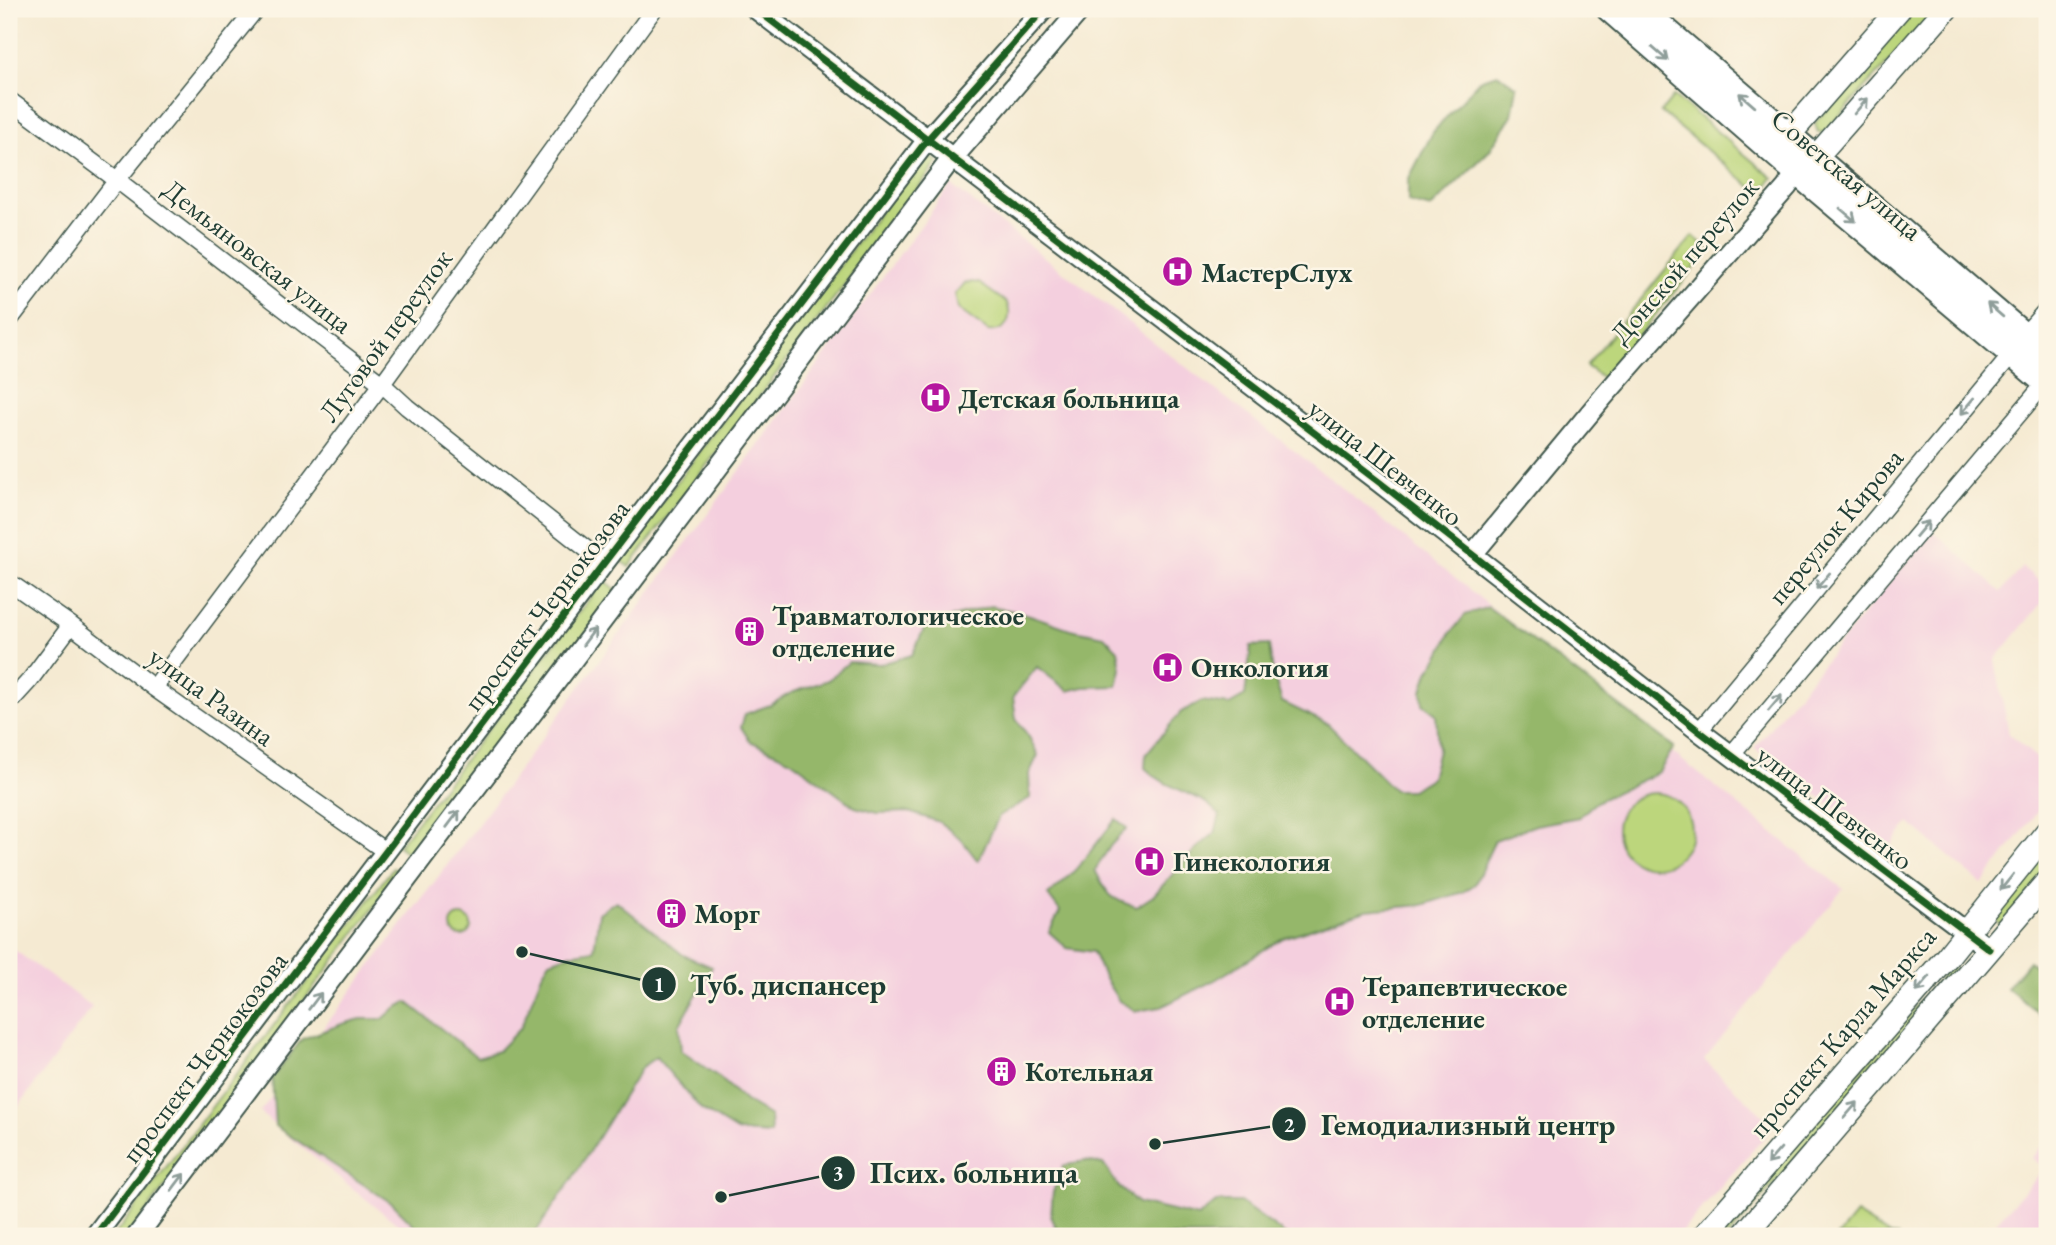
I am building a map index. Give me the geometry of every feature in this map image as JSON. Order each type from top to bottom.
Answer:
[{"type":"main road","name":"Советская улица","points":[[1609,9],[1796,172],[2018,344],[2047,355]]},
{"type":"main road","name":"Советская улица","points":[[1641,9],[1816,157],[2018,344],[2047,383]]},
{"type":"main road","points":[[1789,135],[1899,9]]},
{"type":"main road","name":"Донской переулок","points":[[1796,172],[1816,157],[1946,9]]},
{"type":"main road","name":"проспект Карла Маркса","points":[[1704,1236],[1967,932],[2047,832]]},
{"type":"main road","name":"проспект Карла Маркса","points":[[1743,1236],[2047,882]]},
{"type":"street","points":[[9,321],[117,180],[256,9]]},
{"type":"street","name":"Луговой переулок","points":[[154,688],[382,384],[654,9]]},
{"type":"street","name":"улица Шевченко","points":[[756,9],[1379,481],[1699,731],[1989,949]]},
{"type":"street","name":"проспект Чернокозова","points":[[95,1236],[928,139],[1044,9]]},
{"type":"street","name":"проспект Чернокозова","points":[[136,1236],[953,157],[1081,9]]},
{"type":"street","name":"Демьяновская улица","points":[[9,100],[382,384],[407,407],[604,563]]},
{"type":"street","points":[[1789,135],[1796,172]]},
{"type":"street","name":"Донской переулок","points":[[1472,555],[1604,396],[1787,187],[1796,172]]},
{"type":"street","name":"переулок Кирова","points":[[1699,731],[2047,309]]},
{"type":"street","points":[[1731,755],[2047,383]]},
{"type":"street","name":"улица Разина","points":[[9,582],[385,851]]},
{"type":"street","points":[[9,703],[30,680],[71,625]]},
{"type":"shaded area","points":[[951,185],[1345,490],[1843,889],[1704,1060],[1774,1126],[1678,1236],[412,1236],[260,1112],[498,798]]},
{"type":"shaded area","points":[[1932,530],[2001,592],[2022,567],[2047,587],[2047,596],[1995,660],[2009,734],[2047,767],[2047,799],[1982,884],[1909,823],[1889,848],[1754,748]]},
{"type":"shaded area","points":[[9,946],[92,1007],[9,1119]]},
{"type":"shaded area","points":[[2047,1139],[2047,1236],[1984,1236],[2045,1168],[2032,1158]]},
{"type":"green space","points":[[1912,9],[1937,9],[1824,133],[1818,132],[1815,124],[1819,118]]},
{"type":"green space","points":[[1498,74],[1517,87],[1512,115],[1489,151],[1431,208],[1408,202],[1408,180],[1433,132],[1481,79]]},
{"type":"green space","points":[[1674,96],[1773,178],[1760,194],[1661,112]]},
{"type":"green space","points":[[925,152],[938,162],[629,567],[619,559]]},
{"type":"green space","points":[[1693,236],[1709,250],[1603,378],[1586,366]]},
{"type":"green space","points":[[965,283],[979,283],[1007,303],[1009,314],[1004,327],[988,331],[958,309],[955,294]]},
{"type":"green space","points":[[604,580],[619,592],[412,857],[398,846]]},
{"type":"green space","points":[[991,606],[1104,636],[1118,650],[1121,669],[1117,686],[1084,687],[1068,691],[1037,667],[1013,697],[1016,719],[1038,755],[1029,774],[1030,798],[999,816],[978,861],[961,839],[939,822],[909,812],[878,813],[855,807],[791,760],[750,741],[741,727],[745,714],[828,680],[849,662],[880,664],[912,655],[925,627]]},
{"type":"green space","points":[[1488,607],[1674,747],[1659,772],[1596,802],[1579,817],[1536,825],[1495,840],[1475,884],[1463,892],[1422,905],[1366,910],[1283,938],[1215,980],[1161,1007],[1136,1011],[1119,1001],[1093,952],[1067,948],[1049,932],[1060,911],[1048,895],[1076,869],[1116,819],[1127,828],[1111,845],[1095,870],[1110,894],[1136,907],[1153,896],[1196,849],[1215,833],[1220,815],[1205,802],[1152,774],[1145,768],[1146,754],[1181,712],[1202,701],[1229,705],[1245,696],[1251,646],[1269,645],[1273,673],[1282,702],[1328,724],[1394,790],[1411,790],[1431,778],[1438,750],[1436,714],[1423,704],[1422,691],[1428,672],[1450,634],[1465,615]]},
{"type":"green space","points":[[1654,793],[1675,799],[1685,809],[1691,830],[1685,851],[1675,861],[1654,867],[1633,861],[1623,851],[1617,830],[1623,809],[1633,799]]},
{"type":"green space","points":[[2047,844],[2047,871],[2002,926],[1989,915]]},
{"type":"green space","points":[[393,868],[401,871],[128,1236],[114,1236]]},
{"type":"green space","points":[[616,901],[683,955],[712,967],[679,1026],[681,1051],[720,1078],[745,1101],[770,1116],[771,1134],[738,1132],[701,1109],[656,1057],[642,1067],[533,1236],[425,1236],[393,1204],[275,1126],[272,1078],[302,1039],[361,1019],[383,1019],[407,1002],[477,1057],[498,1051],[521,1027],[550,961],[569,954],[594,950],[599,913]]},
{"type":"green space","points":[[461,916],[468,919],[471,926],[468,933],[461,936],[454,933],[451,926],[454,919]]},
{"type":"green space","points":[[2029,961],[2047,976],[2047,1020],[2007,988]]},
{"type":"green space","points":[[1950,966],[1957,972],[1729,1236],[1717,1236]]},
{"type":"green space","points":[[1084,1161],[1103,1164],[1119,1187],[1138,1203],[1198,1217],[1216,1202],[1240,1202],[1287,1236],[1060,1236],[1051,1216],[1053,1192],[1063,1166]]},
{"type":"green space","points":[[1856,1214],[1890,1235],[1899,1236],[1838,1236]]},
{"type":"cycle path","points":[[756,9],[1379,482],[1699,731],[1989,949]]},
{"type":"cycle path","points":[[95,1236],[928,139],[1044,9]]},
{"type":"place","name":"МастерСлух","points":[[1178,272]]},
{"type":"place","name":"Детская больница","points":[[935,398]]},
{"type":"place","name":"Травматологическое отделение","points":[[749,631]]},
{"type":"place","name":"Онкология","points":[[1168,667]]},
{"type":"place","name":"Гинекология","points":[[1150,861]]},
{"type":"place","name":"Морг","points":[[671,913]]},
{"type":"place","name":"Туб. диспансер","points":[[522,952]]},
{"type":"place","name":"Терапевтическое отделение","points":[[1339,1002]]},
{"type":"place","name":"Котельная","points":[[1002,1071]]},
{"type":"place","name":"Гемодиализный центр","points":[[1155,1144]]},
{"type":"place","name":"Псих. больница","points":[[721,1197]]}]
